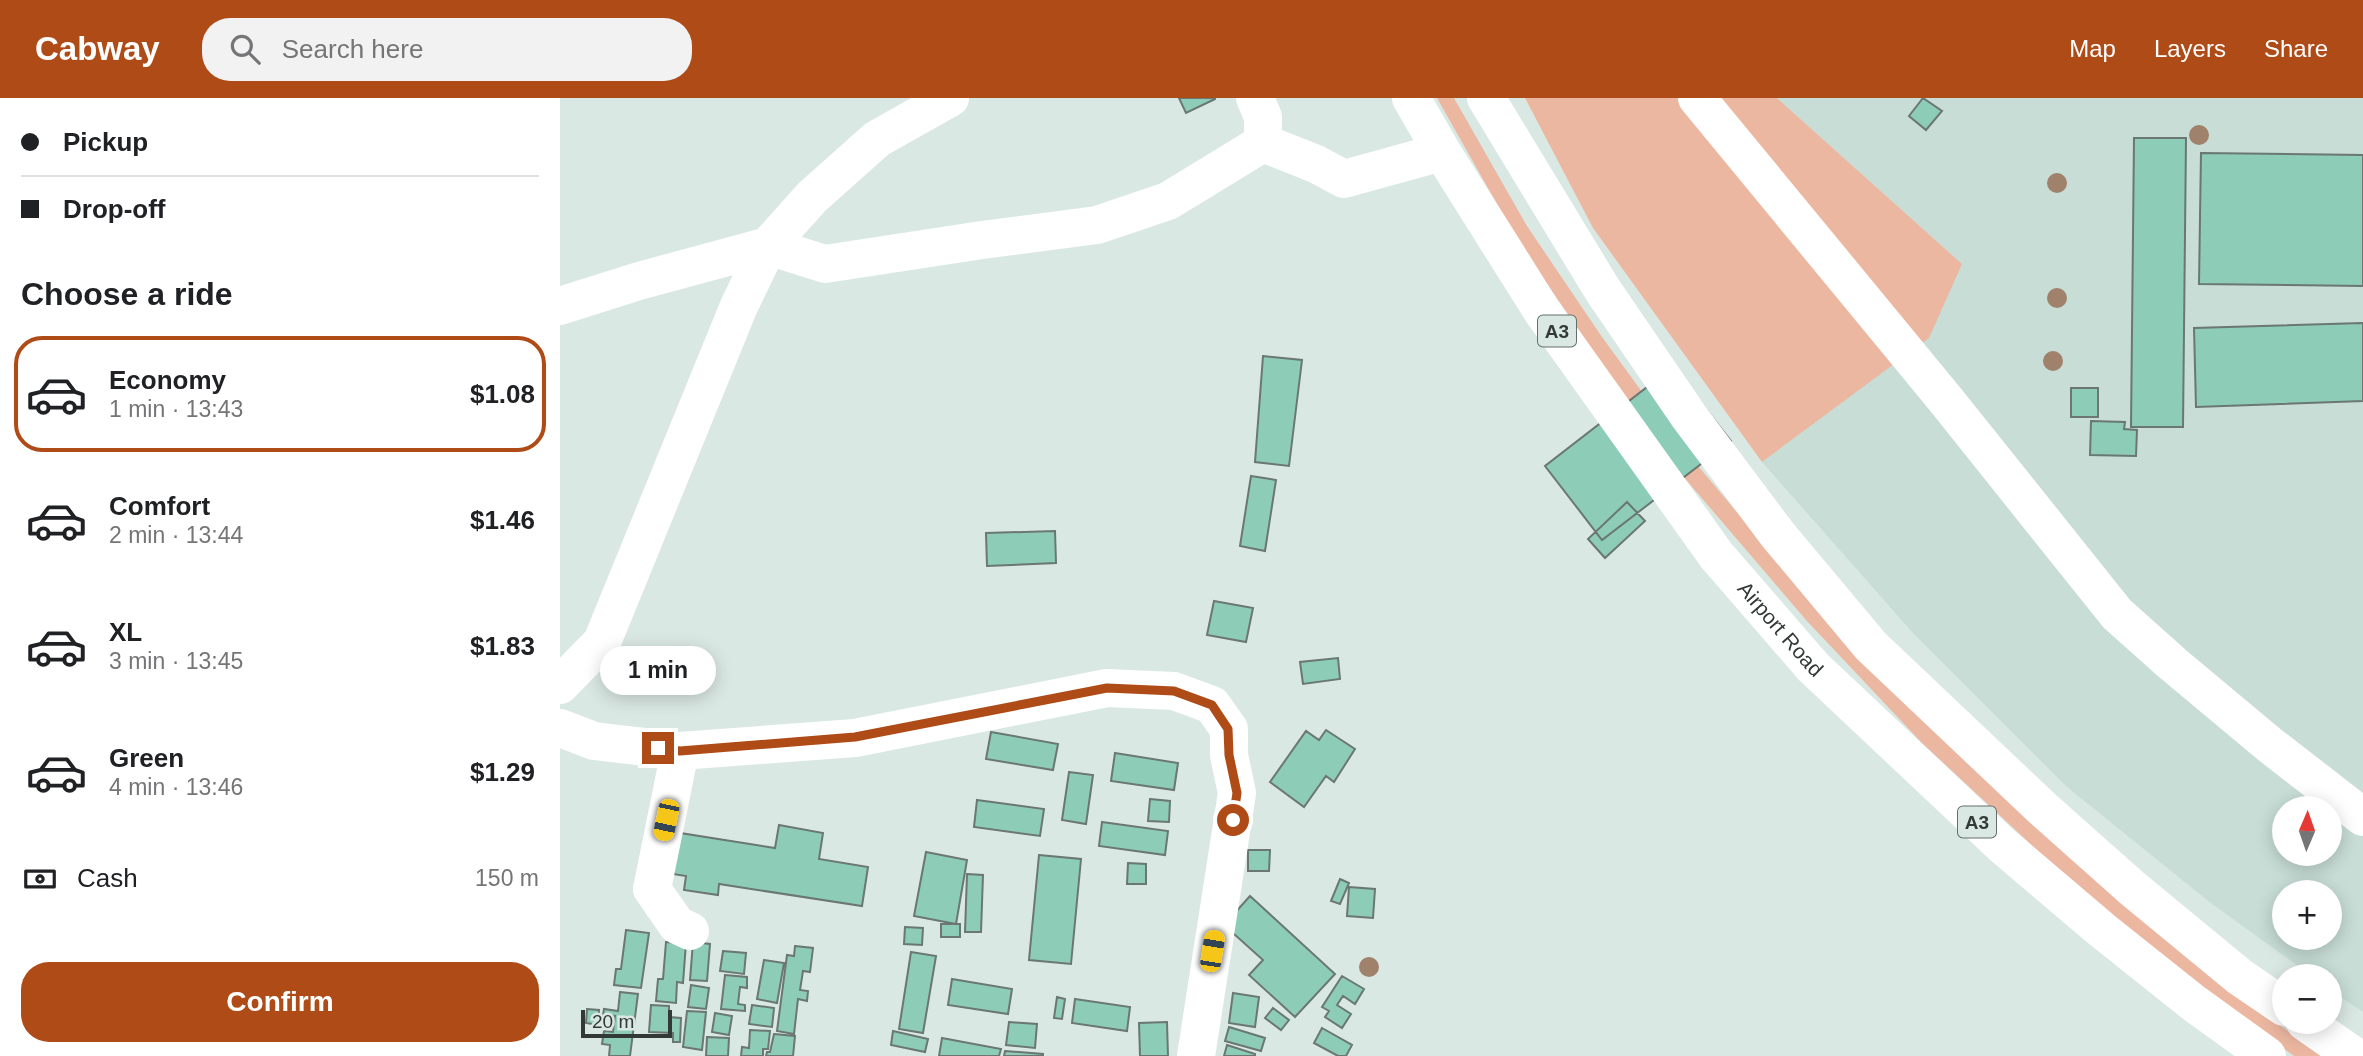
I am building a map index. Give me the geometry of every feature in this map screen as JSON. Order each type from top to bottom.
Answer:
[{"type":"main road","points":[[560,685],[602,642],[739,306],[768,246],[812,197],[877,139],[950,98]]},
{"type":"main road","points":[[1255,98],[1263,117],[1263,143]]},
{"type":"main road","name":"Airport Road","points":[[1411,98],[1542,311],[1716,555],[1813,667],[2012,854],[2123,947],[2267,1056]]},
{"type":"main road","name":"A3","points":[[1486,98],[1602,289],[1688,415],[1778,535],[1871,646],[2042,808],[2132,888],[2240,977],[2272,999]]},
{"type":"main road","points":[[1697,98],[2118,614],[2270,745],[2363,817]]},
{"type":"main road","points":[[560,306],[639,281],[768,246],[825,264],[1097,225],[1168,201],[1263,143]]},
{"type":"main road","points":[[1263,143],[1344,179],[1442,152]]},
{"type":"main road","points":[[560,728],[594,741],[680,751],[855,737],[1107,688],[1174,691],[1212,705],[1228,729],[1229,755],[1237,793],[1196,1056]]},
{"type":"main road","points":[[680,751],[652,889],[677,925],[690,931]]},
{"type":"main road","points":[[2322,1034],[2354,1056]]},
{"type":"shaded area","points":[[1437,98],[1454,98],[1527,226],[1602,337],[1683,448],[1814,604],[2256,1008],[2272,1019],[2272,1034],[2292,1034],[2323,1056],[2294,1056],[2250,1025],[2093,902],[1922,743],[1806,620],[1676,468],[1519,243]]},
{"type":"shaded area","points":[[1525,98],[1777,98],[1962,264],[1929,338],[1762,462],[1593,228]]},
{"type":"shaded area","points":[[1777,98],[2363,98],[2363,1012],[2342,998],[2342,964],[2295,964],[2276,950],[2342,950],[2342,880],[2272,880],[2272,947],[2212,904],[2067,787],[1913,633],[1762,462],[1895,362],[1962,264]]},
{"type":"building","points":[[1179,98],[1215,98],[1215,99],[1186,113]]},
{"type":"building","points":[[1923,98],[1942,111],[1926,130],[1909,116]]},
{"type":"building","points":[[2134,138],[2186,138],[2183,427],[2131,427]]},
{"type":"building","points":[[2201,153],[2363,155],[2363,286],[2199,284]]},
{"type":"building","points":[[2363,323],[2363,401],[2196,407],[2194,328]]},
{"type":"building","points":[[1263,356],[1302,360],[1289,466],[1255,462]]},
{"type":"building","points":[[1673,367],[1731,441],[1602,540],[1545,466]]},
{"type":"building","points":[[2071,388],[2098,388],[2098,417],[2071,417]]},
{"type":"building","points":[[2091,421],[2125,422],[2124,429],[2137,430],[2136,456],[2090,455]]},
{"type":"building","points":[[1251,476],[1276,480],[1265,551],[1240,546]]},
{"type":"building","points":[[1627,502],[1645,521],[1605,558],[1588,539]]},
{"type":"building","points":[[1055,531],[1056,563],[987,566],[986,533]]},
{"type":"building","points":[[1214,601],[1253,608],[1246,642],[1207,635]]},
{"type":"building","points":[[1338,658],[1340,679],[1303,684],[1300,662]]},
{"type":"building","points":[[1326,730],[1355,749],[1334,782],[1326,776],[1304,807],[1270,782],[1306,731],[1319,740]]},
{"type":"building","points":[[991,732],[1058,744],[1053,770],[986,759]]},
{"type":"building","points":[[1115,753],[1178,763],[1174,790],[1111,781]]},
{"type":"building","points":[[1069,772],[1093,775],[1086,824],[1062,820]]},
{"type":"building","points":[[1150,799],[1170,801],[1169,822],[1148,821]]},
{"type":"building","points":[[977,800],[1044,809],[1040,836],[974,827]]},
{"type":"building","points":[[1102,822],[1168,831],[1165,855],[1099,846]]},
{"type":"building","points":[[779,825],[823,833],[819,859],[868,867],[862,906],[719,884],[718,895],[684,890],[686,876],[673,874],[680,833],[775,848]]},
{"type":"building","points":[[1248,850],[1270,850],[1269,871],[1248,871]]},
{"type":"building","points":[[926,852],[967,860],[956,924],[914,916]]},
{"type":"building","points":[[1039,855],[1081,859],[1071,964],[1029,960]]},
{"type":"building","points":[[1128,863],[1146,864],[1146,884],[1127,884]]},
{"type":"building","points":[[967,874],[983,875],[981,932],[965,932]]},
{"type":"building","points":[[1340,879],[1349,883],[1340,904],[1331,901]]},
{"type":"building","points":[[1349,887],[1375,889],[1373,918],[1347,916]]},
{"type":"building","points":[[1250,896],[1335,974],[1295,1017],[1249,975],[1263,960],[1224,925]]},
{"type":"building","points":[[941,924],[960,924],[960,937],[941,937]]},
{"type":"building","points":[[905,927],[923,928],[922,945],[904,944]]},
{"type":"building","points":[[626,930],[649,933],[641,988],[614,985],[616,969],[621,969]]},
{"type":"building","points":[[666,942],[686,943],[683,983],[677,982],[676,1003],[656,1001],[658,979],[663,979]]},
{"type":"building","points":[[693,942],[710,944],[707,981],[690,980]]},
{"type":"building","points":[[795,946],[813,948],[810,972],[803,971],[800,990],[808,991],[807,1001],[798,999],[794,1034],[777,1031],[787,955],[794,956]]},
{"type":"building","points":[[723,951],[746,953],[744,974],[720,971]]},
{"type":"building","points":[[911,952],[936,956],[923,1033],[899,1029]]},
{"type":"building","points":[[764,960],[784,963],[777,1003],[757,999]]},
{"type":"building","points":[[725,975],[747,977],[747,988],[740,987],[738,1004],[745,1005],[745,1011],[721,1009]]},
{"type":"building","points":[[1342,976],[1364,989],[1355,1004],[1343,996],[1337,1005],[1351,1014],[1342,1028],[1325,1017],[1329,1011],[1322,1007]]},
{"type":"building","points":[[952,979],[1012,989],[1008,1014],[948,1005]]},
{"type":"building","points":[[691,985],[709,988],[706,1009],[688,1007]]},
{"type":"building","points":[[620,992],[638,994],[630,1056],[609,1056],[610,1045],[602,1044],[604,1031],[613,1032],[615,1016],[603,1015],[604,1009],[618,1011]]},
{"type":"building","points":[[1233,993],[1259,997],[1255,1027],[1229,1023]]},
{"type":"building","points":[[1057,997],[1065,999],[1062,1019],[1054,1018]]},
{"type":"building","points":[[1075,999],[1130,1007],[1127,1031],[1072,1023]]},
{"type":"building","points":[[651,1005],[669,1006],[669,1017],[681,1018],[680,1042],[673,1042],[673,1033],[649,1032]]},
{"type":"building","points":[[752,1005],[774,1008],[772,1027],[749,1024]]},
{"type":"building","points":[[1273,1008],[1289,1020],[1281,1030],[1265,1018]]},
{"type":"building","points":[[587,1009],[599,1010],[598,1025],[586,1023]]},
{"type":"building","points":[[687,1011],[706,1012],[702,1050],[683,1047]]},
{"type":"building","points":[[715,1013],[732,1016],[729,1035],[712,1032]]},
{"type":"building","points":[[1009,1022],[1037,1024],[1035,1048],[1006,1045]]},
{"type":"building","points":[[1167,1022],[1168,1056],[1140,1056],[1139,1023]]},
{"type":"building","points":[[1229,1027],[1265,1038],[1261,1051],[1225,1041]]},
{"type":"building","points":[[1322,1028],[1352,1045],[1346,1056],[1338,1056],[1314,1043]]},
{"type":"building","points":[[750,1030],[770,1031],[768,1049],[763,1049],[763,1056],[741,1056],[742,1047],[749,1048]]},
{"type":"building","points":[[893,1031],[928,1039],[925,1052],[891,1045]]},
{"type":"building","points":[[774,1034],[795,1036],[793,1056],[766,1056],[767,1052],[770,1052]]},
{"type":"building","points":[[707,1037],[729,1038],[728,1056],[706,1056]]},
{"type":"building","points":[[942,1038],[1001,1049],[999,1056],[939,1056]]},
{"type":"building","points":[[1227,1045],[1255,1054],[1255,1056],[1224,1056]]},
{"type":"building","points":[[1005,1051],[1043,1054],[1043,1056],[1004,1056]]},
{"type":"route","points":[[658,748],[680,751],[855,737],[1107,688],[1174,691],[1212,705],[1228,729],[1229,755],[1237,793],[1233,820]]}]
